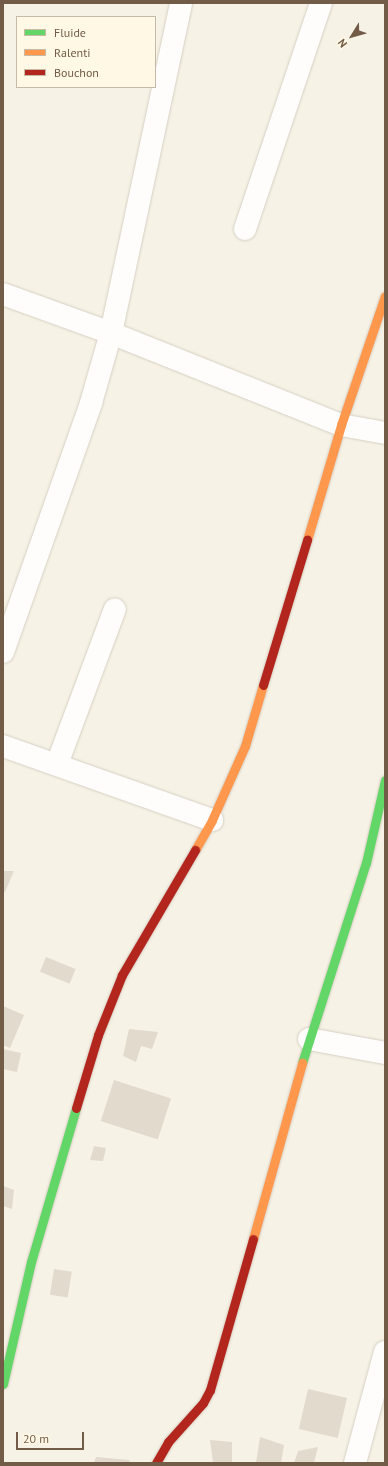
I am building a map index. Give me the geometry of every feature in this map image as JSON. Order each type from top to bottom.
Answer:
[{"type":"street","points":[[3,652],[91,403],[111,333],[181,3]]},
{"type":"street","points":[[245,229],[321,3]]},
{"type":"street","points":[[3,294],[111,333],[341,425],[385,433]]},
{"type":"street","points":[[3,1384],[31,1262],[98,1035],[122,975],[212,820],[245,746],[341,425],[385,296]]},
{"type":"street","points":[[57,764],[115,609]]},
{"type":"street","points":[[3,746],[212,820]]},
{"type":"street","points":[[156,1463],[168,1442],[203,1403],[210,1390],[309,1039],[366,862],[385,780]]},
{"type":"street","points":[[309,1039],[385,1053]]},
{"type":"street","points":[[355,1463],[385,1352]]},
{"type":"building","points":[[3,871],[14,871],[5,892],[3,891]]},
{"type":"building","points":[[46,957],[76,969],[70,984],[40,972]]},
{"type":"building","points":[[3,1006],[24,1015],[10,1048],[3,1045]]},
{"type":"building","points":[[129,1029],[158,1032],[152,1049],[141,1046],[136,1062],[123,1056]]},
{"type":"building","points":[[3,1049],[21,1053],[17,1072],[3,1069]]},
{"type":"building","points":[[114,1080],[171,1099],[158,1139],[101,1121]]},
{"type":"building","points":[[94,1146],[106,1148],[103,1161],[90,1160]]},
{"type":"building","points":[[3,1186],[14,1190],[12,1209],[3,1206]]},
{"type":"building","points":[[54,1269],[72,1272],[68,1297],[50,1295]]},
{"type":"building","points":[[308,1389],[347,1398],[338,1438],[299,1429]]},
{"type":"building","points":[[260,1437],[284,1445],[281,1463],[256,1463]]},
{"type":"building","points":[[210,1440],[232,1442],[232,1463],[213,1463]]},
{"type":"building","points":[[318,1447],[314,1463],[294,1463],[298,1451]]},
{"type":"building","points":[[96,1457],[130,1460],[129,1463],[94,1463]]},
{"type":"traffic: fast","points":[[302,1063],[366,863],[385,780]]},
{"type":"traffic: fast","points":[[3,1384],[31,1262],[76,1108]]},
{"type":"traffic: slow","points":[[307,540],[341,425],[385,296]]},
{"type":"traffic: slow","points":[[195,850],[212,820],[245,746],[263,685]]},
{"type":"traffic: slow","points":[[253,1239],[302,1063]]},
{"type":"traffic: jam","points":[[263,685],[307,540]]},
{"type":"traffic: jam","points":[[76,1108],[98,1035],[122,975],[195,850]]},
{"type":"traffic: jam","points":[[156,1463],[168,1442],[203,1403],[210,1390],[253,1239]]}]
